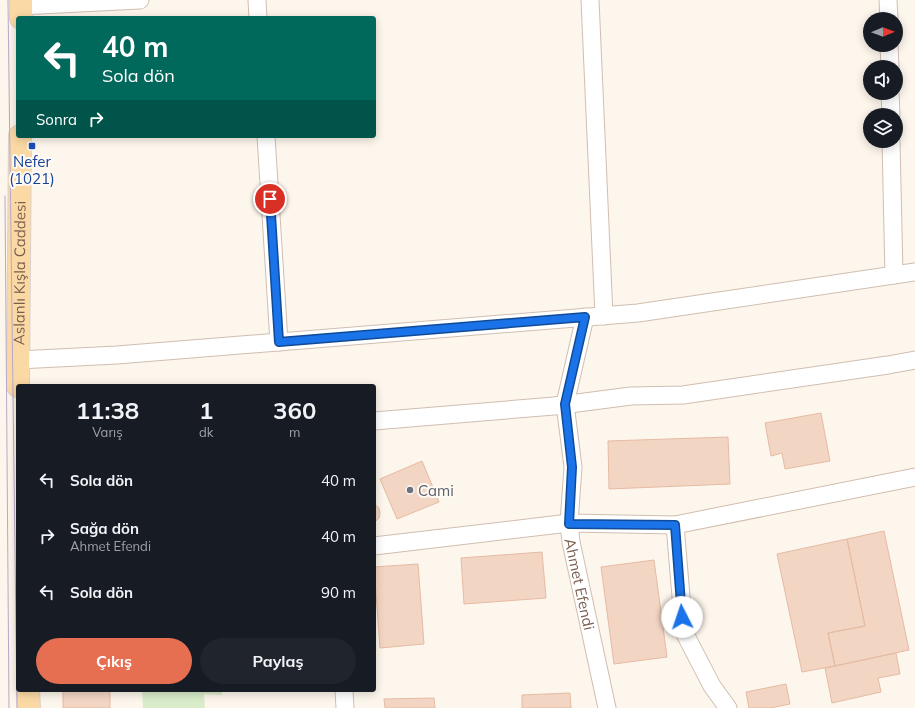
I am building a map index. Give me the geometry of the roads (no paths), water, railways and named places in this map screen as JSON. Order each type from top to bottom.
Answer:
[{"type":"main road","name":"Aslanlı Kışla Caddesi","points":[[18,384],[20,138]]},
{"type":"main road","points":[[28,692],[29,708]]},
{"type":"street","points":[[21,8],[140,0]]},
{"type":"street","points":[[256,0],[258,16]]},
{"type":"street","points":[[590,0],[604,316]]},
{"type":"street","points":[[888,0],[889,12]]},
{"type":"street","points":[[266,138],[279,342]]},
{"type":"street","points":[[891,148],[894,275]]},
{"type":"street","points":[[18,360],[117,355],[604,316],[915,272]]},
{"type":"street","name":"Ahmet Efendi","points":[[585,317],[565,404],[572,467],[569,524],[571,542],[607,708]]},
{"type":"street","points":[[376,422],[565,404],[631,396],[683,395],[915,360]]},
{"type":"street","points":[[376,546],[569,524],[675,525],[915,477]]},
{"type":"street","points":[[675,525],[684,632],[712,686],[728,708]]},
{"type":"street","points":[[344,692],[345,708]]},
{"type":"tram line","points":[[8,0],[16,629]]},
{"type":"tram line","points":[[5,196],[9,708]]},
{"type":"tram line","points":[[17,692],[17,708]]},
{"type":"place","name":"Nefer (1021)","points":[[32,146]]},
{"type":"place","name":"Cami","points":[[410,490]]}]
